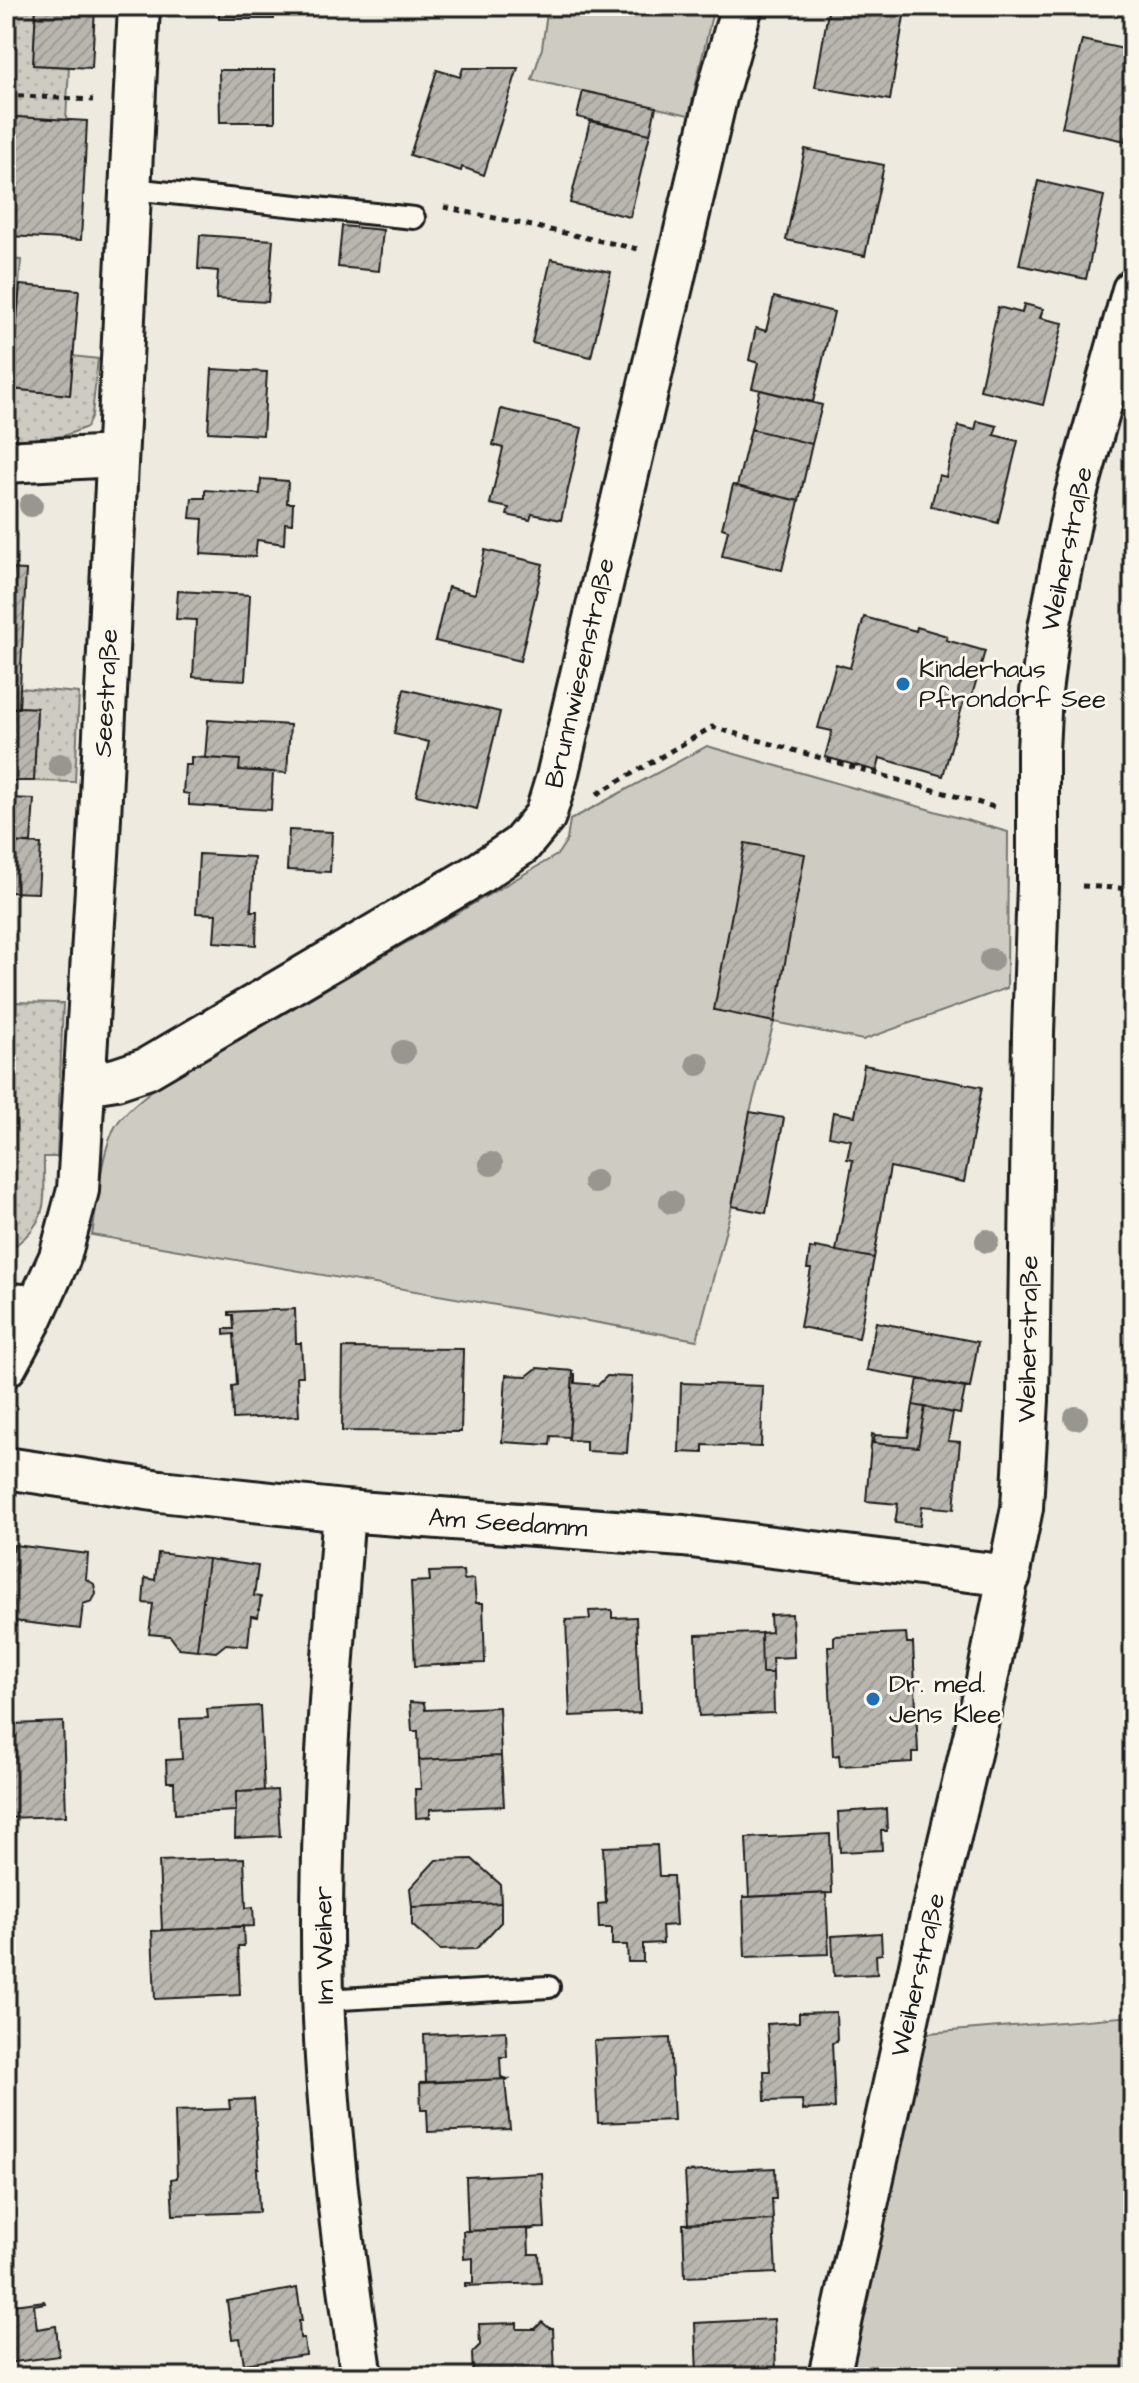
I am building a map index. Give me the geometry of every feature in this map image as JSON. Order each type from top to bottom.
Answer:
[{"type":"street","name":"Seestraße","points":[[6,1366],[24,1295],[60,1257],[78,1190],[99,838],[139,6]]},
{"type":"street","name":"Brunnwiesenstraße","points":[[84,1084],[116,1079],[146,1069],[213,1031],[478,874],[521,845],[545,816],[561,763],[717,94],[742,6]]},
{"type":"street","name":"Weiherstraße","points":[[829,2377],[1010,1576],[1022,1508],[1026,1451],[1041,692],[1049,628],[1075,498],[1133,290]]},
{"type":"street","points":[[6,462],[116,456]]},
{"type":"street","name":"Am Seedamm","points":[[6,1468],[160,1491],[344,1511],[683,1536],[1010,1576]]},
{"type":"street","name":"Im Weiher","points":[[344,1511],[326,1789],[322,1932],[338,2195],[362,2377]]},
{"type":"lane","points":[[131,189],[414,218]]},
{"type":"lane","points":[[324,2000],[549,1987]]},
{"type":"path","points":[[6,95],[136,102]]},
{"type":"path","points":[[414,218],[435,205],[678,257]]},
{"type":"path","points":[[545,816],[593,796],[712,727],[995,808],[1037,814]]},
{"type":"path","points":[[1038,884],[1133,889]]},
{"type":"shaded area","points":[[6,6],[36,6],[33,65],[69,67],[66,120],[16,117],[8,259],[21,260],[11,389],[70,395],[73,356],[98,359],[92,415],[87,427],[66,435],[6,447]]},
{"type":"shaded area","points":[[548,6],[714,6],[689,115],[532,80],[542,48]]},
{"type":"shaded area","points":[[20,688],[79,693],[75,782],[34,781],[37,708],[19,707]]},
{"type":"shaded area","points":[[707,746],[1008,832],[1007,988],[863,1040],[774,1022],[750,1112],[732,1206],[697,1340],[92,1235],[108,1143],[125,1114],[151,1091],[557,855],[567,840],[570,820]]},
{"type":"shaded area","points":[[9,1002],[63,1003],[57,1157],[44,1157],[44,1195],[40,1216],[16,1245],[6,1244],[6,1029]]},
{"type":"shaded area","points":[[1133,2016],[1133,2377],[829,2377],[904,2035]]},
{"type":"building","points":[[36,6],[95,6],[92,68],[33,65]]},
{"type":"building","points":[[219,6],[273,6],[274,19],[219,19]]},
{"type":"building","points":[[829,6],[881,6],[905,10],[890,100],[815,87]]},
{"type":"building","points":[[1082,40],[1133,51],[1133,129],[1130,142],[1062,127]]},
{"type":"building","points":[[463,68],[518,68],[484,175],[410,155],[437,70],[460,77]]},
{"type":"building","points":[[219,70],[275,70],[275,122],[220,122]]},
{"type":"building","points":[[583,91],[656,107],[650,134],[577,117]]},
{"type":"building","points":[[16,117],[87,121],[81,240],[9,236]]},
{"type":"building","points":[[590,121],[650,134],[630,217],[570,203]]},
{"type":"building","points":[[805,149],[884,165],[865,256],[786,240]]},
{"type":"building","points":[[1038,181],[1104,196],[1086,279],[1019,265]]},
{"type":"building","points":[[342,226],[383,230],[379,271],[338,267]]},
{"type":"building","points":[[200,235],[273,240],[268,302],[216,299],[218,271],[198,269]]},
{"type":"building","points":[[551,259],[611,272],[591,357],[532,343]]},
{"type":"building","points":[[20,285],[79,290],[70,395],[11,389]]},
{"type":"building","points":[[774,297],[834,312],[813,402],[752,388],[758,363],[749,360],[756,328],[766,331]]},
{"type":"building","points":[[1024,304],[1043,309],[1040,318],[1063,323],[1043,405],[980,390],[998,307],[1022,313]]},
{"type":"building","points":[[212,369],[267,372],[263,435],[208,432]]},
{"type":"building","points":[[760,390],[822,405],[812,444],[751,429]]},
{"type":"building","points":[[501,409],[582,428],[561,520],[532,514],[530,520],[507,515],[509,508],[490,504],[503,448],[493,445]]},
{"type":"building","points":[[977,421],[997,426],[994,435],[1018,441],[998,523],[931,506],[939,475],[946,477],[958,426],[975,430]]},
{"type":"building","points":[[751,429],[812,444],[799,501],[737,486]]},
{"type":"building","points":[[261,479],[288,481],[287,503],[293,503],[292,524],[285,523],[284,544],[257,540],[255,557],[201,554],[203,519],[190,518],[192,498],[205,498],[205,490],[260,494]]},
{"type":"building","points":[[733,485],[799,501],[782,570],[722,556],[728,530],[722,528]]},
{"type":"building","points":[[485,550],[543,564],[520,661],[435,641],[448,587],[475,594]]},
{"type":"building","points":[[6,569],[26,570],[19,708],[6,708]]},
{"type":"building","points":[[178,591],[250,595],[245,680],[193,677],[196,620],[176,619]]},
{"type":"building","name":"Kinderhaus Pfrondorf See","points":[[864,617],[916,631],[917,627],[947,636],[946,640],[985,651],[970,702],[964,700],[943,776],[880,758],[877,771],[825,757],[832,731],[818,728],[836,664],[850,668]]},
{"type":"building","points":[[404,689],[500,712],[477,809],[416,795],[429,742],[394,734]]},
{"type":"building","points":[[13,708],[37,708],[34,781],[10,781]]},
{"type":"building","points":[[208,720],[290,725],[287,773],[239,770],[240,760],[205,758]]},
{"type":"building","points":[[191,757],[240,760],[239,770],[273,772],[271,810],[189,805],[189,794],[183,793],[185,765],[191,765]]},
{"type":"building","points":[[6,798],[34,799],[31,843],[6,842]]},
{"type":"building","points":[[289,830],[332,832],[330,872],[287,870]]},
{"type":"building","points":[[6,842],[41,844],[38,893],[9,892],[6,953]]},
{"type":"building","points":[[745,843],[805,854],[774,1022],[714,1010]]},
{"type":"building","points":[[199,854],[254,857],[251,911],[257,911],[256,945],[214,942],[216,914],[196,913]]},
{"type":"building","points":[[864,1065],[982,1087],[964,1182],[890,1167],[874,1258],[836,1251],[853,1160],[847,1159],[851,1140],[829,1136],[833,1112],[855,1116]]},
{"type":"building","points":[[750,1112],[784,1118],[766,1213],[732,1206]]},
{"type":"building","points":[[810,1248],[874,1258],[859,1338],[800,1327],[811,1269],[807,1269]]},
{"type":"building","points":[[295,1309],[296,1343],[301,1343],[303,1376],[297,1376],[299,1416],[233,1419],[232,1386],[237,1385],[234,1334],[224,1335],[224,1329],[234,1329],[233,1315],[229,1312]]},
{"type":"building","points":[[876,1322],[978,1342],[970,1388],[867,1370]]},
{"type":"building","points":[[343,1348],[463,1349],[461,1432],[342,1431]]},
{"type":"building","points":[[537,1368],[573,1371],[569,1437],[551,1436],[550,1445],[502,1442],[506,1375],[527,1376]]},
{"type":"building","points":[[573,1374],[575,1383],[598,1385],[607,1376],[632,1377],[627,1453],[586,1451],[586,1441],[569,1440]]},
{"type":"building","points":[[918,1379],[965,1388],[960,1414],[913,1405]]},
{"type":"building","points":[[681,1383],[763,1386],[761,1447],[703,1445],[703,1453],[679,1452]]},
{"type":"building","points":[[913,1405],[925,1407],[918,1447],[873,1443],[875,1435],[908,1437]]},
{"type":"building","points":[[925,1407],[953,1413],[948,1441],[960,1442],[954,1509],[922,1506],[920,1526],[895,1523],[898,1504],[866,1501],[872,1434],[875,1435],[873,1443],[918,1447]]},
{"type":"building","points":[[14,1545],[88,1554],[86,1579],[94,1584],[96,1594],[92,1601],[83,1604],[80,1629],[6,1620],[6,1550],[13,1551]]},
{"type":"building","points":[[158,1553],[208,1559],[197,1650],[179,1648],[170,1636],[149,1634],[153,1604],[143,1603],[145,1578],[155,1580]]},
{"type":"building","points":[[208,1559],[258,1566],[254,1596],[261,1597],[258,1617],[251,1616],[248,1646],[226,1644],[216,1652],[197,1650]]},
{"type":"building","points":[[463,1571],[464,1580],[474,1579],[476,1603],[483,1603],[485,1663],[415,1666],[411,1582],[430,1581],[429,1572]]},
{"type":"building","points":[[612,1610],[612,1618],[636,1617],[640,1713],[570,1716],[566,1620],[590,1619],[589,1611]]},
{"type":"building","points":[[792,1614],[794,1657],[772,1658],[773,1673],[762,1673],[761,1633],[771,1632],[770,1615]]},
{"type":"building","points":[[761,1633],[762,1673],[773,1673],[774,1713],[699,1716],[696,1635]]},
{"type":"building","name":"Dr. med. Jens Klee","points":[[906,1633],[907,1643],[913,1643],[918,1752],[912,1752],[912,1762],[840,1766],[839,1755],[833,1756],[828,1646],[834,1646],[834,1636]]},
{"type":"building","points":[[11,1700],[12,1724],[63,1722],[66,1816],[6,1818],[6,1701]]},
{"type":"building","points":[[410,1702],[424,1703],[425,1710],[499,1707],[501,1756],[419,1760],[418,1731],[412,1731]]},
{"type":"building","points":[[260,1706],[264,1791],[236,1792],[236,1811],[175,1814],[174,1782],[167,1782],[166,1760],[182,1759],[180,1719],[208,1718],[207,1709]]},
{"type":"building","points":[[501,1756],[504,1806],[430,1809],[430,1817],[416,1818],[415,1789],[421,1789],[419,1760]]},
{"type":"building","points":[[277,1790],[280,1836],[235,1838],[236,1792]]},
{"type":"building","points":[[886,1809],[887,1831],[881,1831],[882,1850],[840,1852],[838,1812]]},
{"type":"building","points":[[830,1834],[832,1893],[749,1897],[746,1838]]},
{"type":"building","points":[[657,1845],[659,1876],[673,1876],[676,1925],[662,1926],[663,1943],[643,1944],[643,1962],[628,1962],[627,1945],[612,1945],[612,1928],[599,1928],[598,1904],[606,1903],[603,1847]]},
{"type":"building","points":[[244,1858],[246,1908],[253,1907],[254,1926],[162,1930],[159,1861]]},
{"type":"building","points":[[472,1859],[500,1884],[501,1903],[412,1907],[410,1888],[436,1860]]},
{"type":"building","points":[[826,1893],[829,1954],[745,1957],[743,1897]]},
{"type":"building","points":[[501,1903],[501,1922],[476,1949],[440,1950],[412,1925],[412,1907]]},
{"type":"building","points":[[243,1926],[244,1946],[238,1946],[240,1995],[155,1999],[152,1931]]},
{"type":"building","points":[[881,1933],[882,1954],[876,1955],[877,1974],[834,1976],[832,1936]]},
{"type":"building","points":[[836,2012],[837,2042],[832,2043],[835,2108],[803,2110],[802,2100],[765,2101],[764,2071],[770,2071],[767,2024],[799,2022],[799,2013]]},
{"type":"building","points":[[506,2031],[507,2057],[500,2057],[501,2077],[508,2079],[426,2082],[424,2035]]},
{"type":"building","points":[[670,2038],[674,2120],[598,2123],[594,2041]]},
{"type":"building","points":[[508,2079],[505,2081],[510,2129],[428,2132],[427,2110],[421,2110],[420,2083]]},
{"type":"building","points":[[254,2099],[259,2212],[173,2215],[171,2179],[177,2178],[175,2111],[230,2109],[229,2100]]},
{"type":"building","points":[[775,2168],[773,2220],[688,2224],[685,2172]]},
{"type":"building","points":[[542,2173],[545,2228],[468,2231],[466,2177]]},
{"type":"building","points":[[773,2220],[776,2273],[685,2277],[683,2224]]},
{"type":"building","points":[[538,2228],[528,2230],[529,2254],[539,2254],[541,2283],[465,2286],[465,2283],[473,2283],[473,2258],[464,2259],[463,2231]]},
{"type":"building","points":[[297,2288],[302,2321],[299,2321],[300,2338],[304,2338],[306,2355],[244,2364],[240,2338],[232,2339],[227,2301]]},
{"type":"building","points":[[44,2301],[34,2305],[37,2329],[56,2326],[59,2356],[6,2363],[6,2306]]},
{"type":"building","points":[[774,2319],[776,2371],[697,2375],[695,2323]]},
{"type":"building","points":[[542,2322],[553,2328],[555,2376],[473,2377],[472,2353],[480,2345],[479,2324],[517,2323],[517,2329],[535,2329]]},
{"type":"building","points":[[762,2372],[763,2377],[683,2375],[697,2375]]},
{"type":"place","name":"Kinderhaus Pfrondorf See","points":[[903,684]]},
{"type":"place","name":"Dr. med. Jens Klee","points":[[873,1699]]}]
